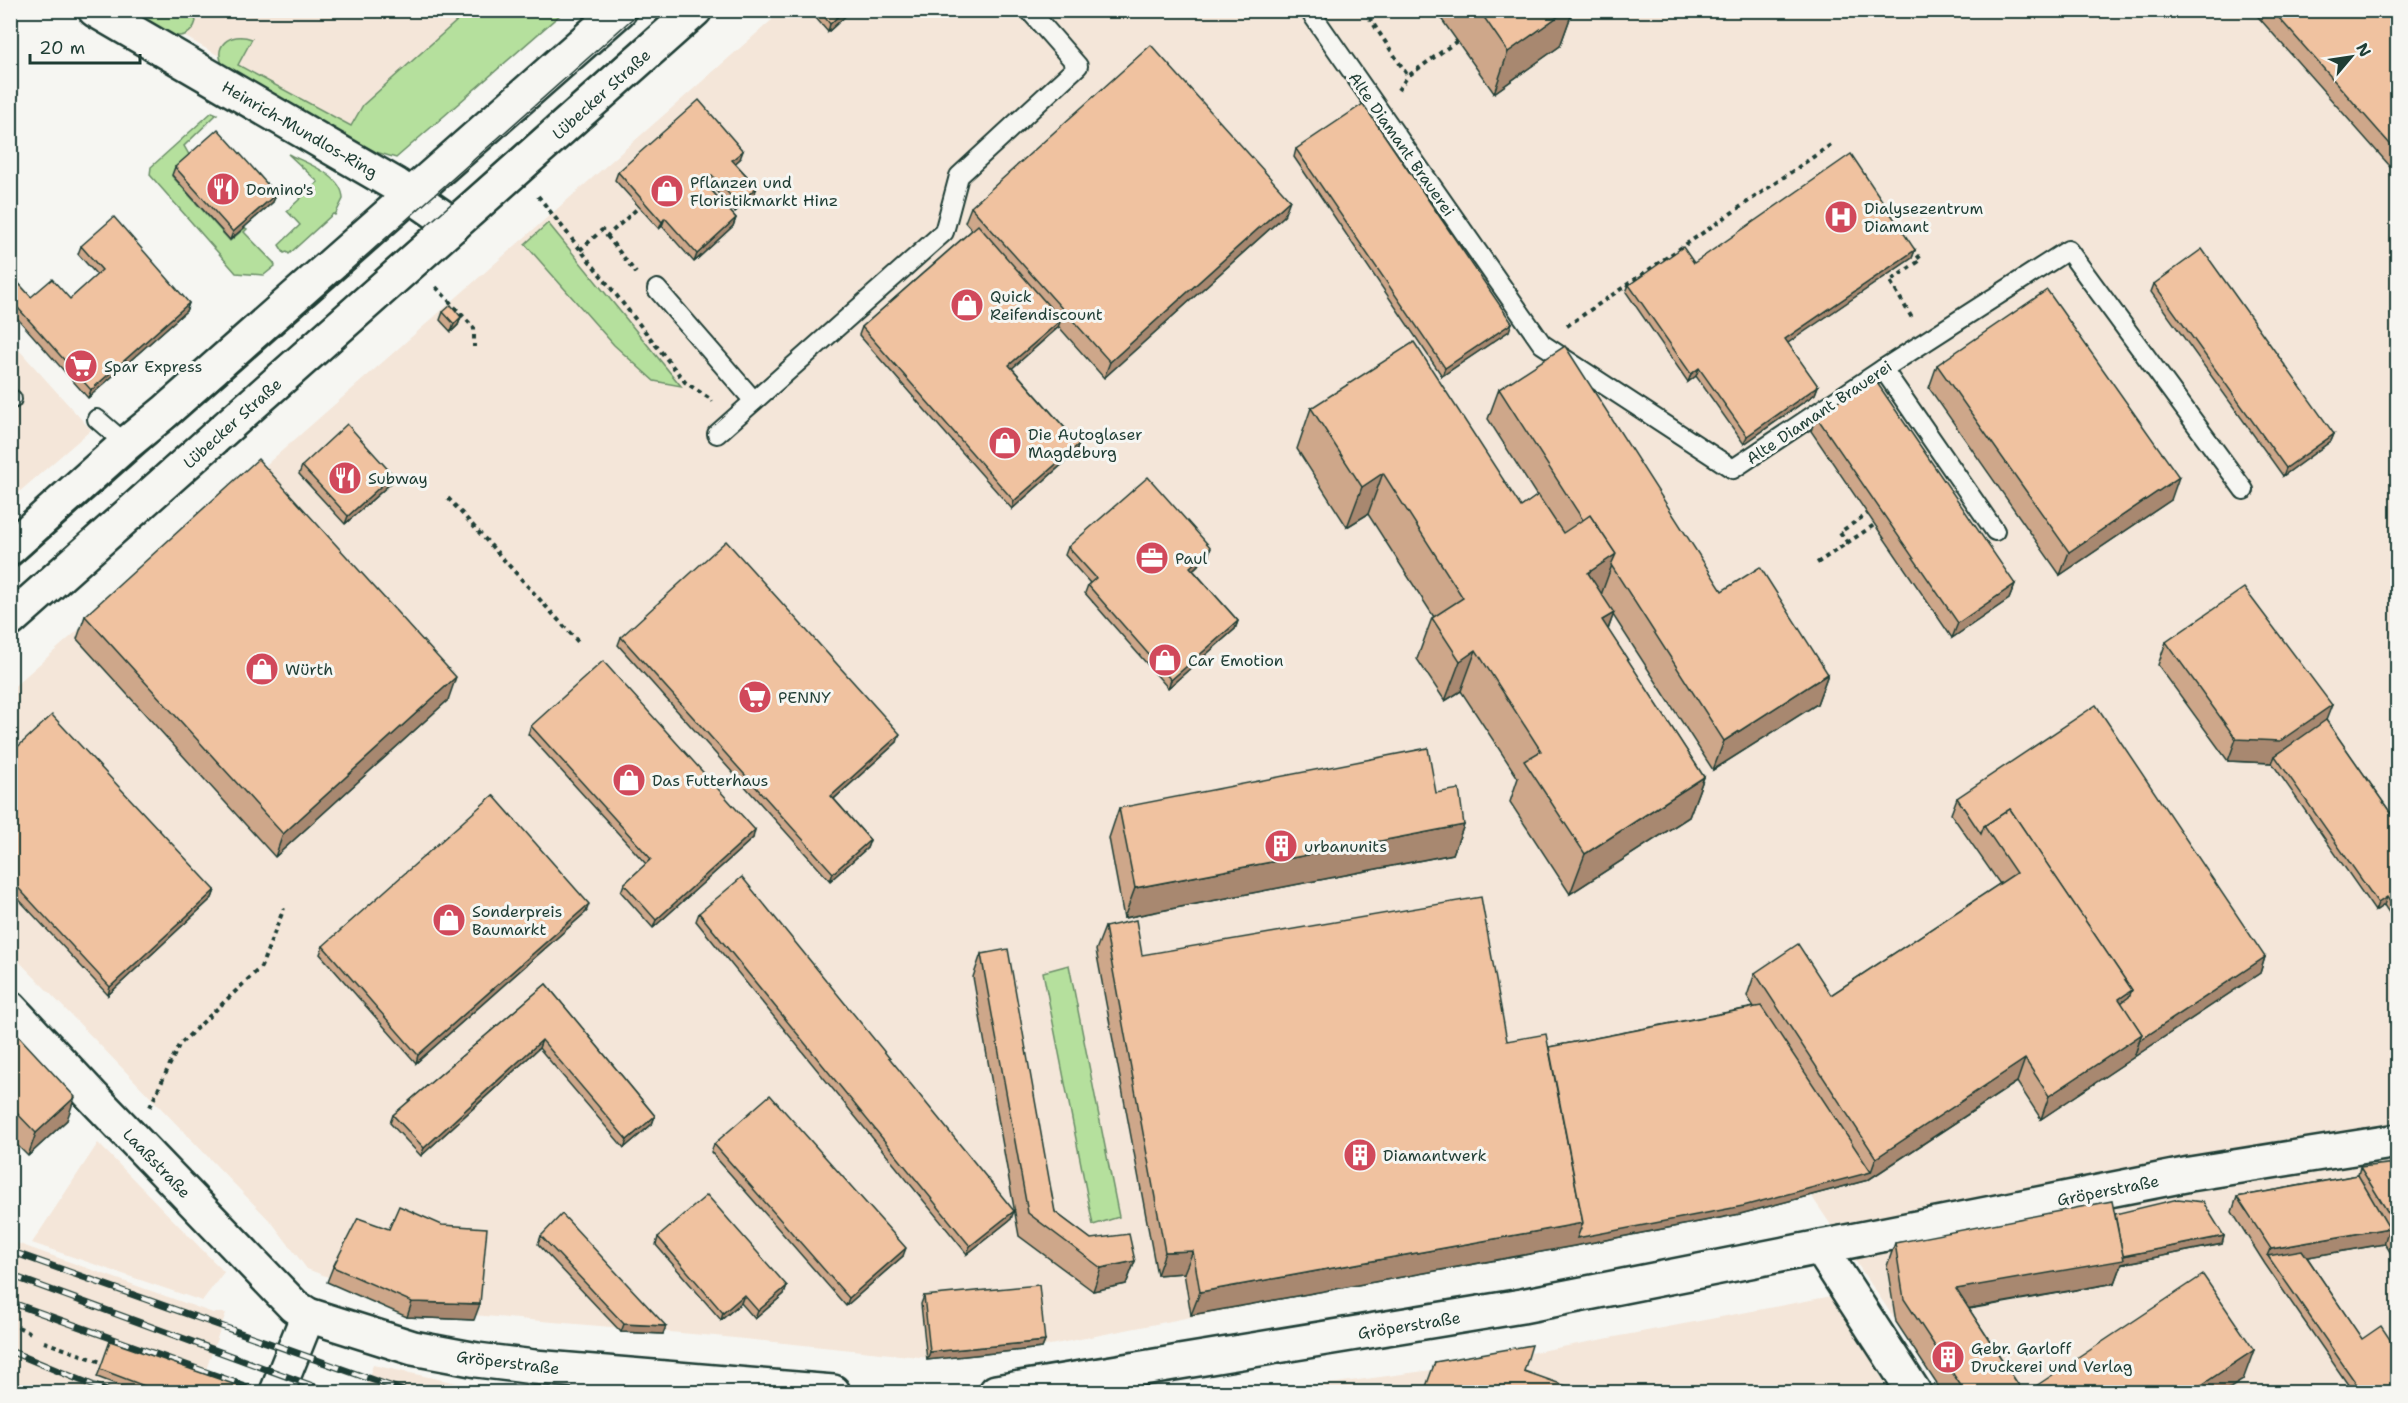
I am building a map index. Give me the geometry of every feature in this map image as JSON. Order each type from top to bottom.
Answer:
[{"type":"street","name":"Heinrich-Mundlos-Ring","points":[[95,10],[411,195]]},
{"type":"street","points":[[10,548],[620,10]]},
{"type":"street","name":"Lübecker Straße","points":[[10,620],[695,10]]},
{"type":"street","points":[[411,195],[454,225]]},
{"type":"street","name":"Laaßstraße","points":[[10,1008],[294,1306],[308,1315]]},
{"type":"street","name":"Gröperstraße","points":[[996,1392],[1522,1306],[2190,1174],[2397,1141]]},
{"type":"street","points":[[1820,1247],[1914,1392]]},
{"type":"street","points":[[277,1392],[308,1315]]},
{"type":"street","name":"Gröperstraße","points":[[308,1315],[413,1348],[477,1360],[545,1368],[832,1392]]},
{"type":"lane","points":[[717,434],[944,232],[958,176],[1078,66],[1029,10]]},
{"type":"lane","name":"Alte Diamant Brauerei","points":[[1309,10],[1542,344],[1733,469],[2068,250],[2244,490]]},
{"type":"lane","points":[[657,289],[754,401]]},
{"type":"lane","points":[[1883,369],[1995,531]]},
{"type":"lane","points":[[97,419],[126,444]]},
{"type":"path","points":[[1364,10],[1408,76],[1457,41]]},
{"type":"path","points":[[1542,344],[1832,144]]},
{"type":"path","points":[[531,187],[685,382],[736,417]]},
{"type":"path","points":[[580,250],[602,230],[607,236],[639,207]]},
{"type":"path","points":[[1908,242],[1921,260],[1890,281],[1927,342]]},
{"type":"path","points":[[429,278],[474,328],[474,347]]},
{"type":"path","points":[[448,498],[580,644]]},
{"type":"path","points":[[1848,543],[1840,532],[1867,514]]},
{"type":"path","points":[[1817,563],[1874,525]]},
{"type":"path","points":[[148,1111],[179,1045],[261,967],[284,908]]},
{"type":"path","points":[[18,1327],[33,1334]]},
{"type":"path","points":[[44,1342],[113,1366]]},
{"type":"shaded area","points":[[157,11],[530,11],[375,144],[182,35]]},
{"type":"shaded area","points":[[782,11],[2397,11],[2397,1392],[1944,1392],[1810,1194],[1040,1347],[929,1358],[715,1336],[415,1310],[307,1269],[273,1224],[11,953],[10,690]]},
{"type":"shaded area","points":[[10,340],[91,430],[11,499],[10,499]]},
{"type":"shaded area","points":[[98,1143],[224,1272],[202,1301],[32,1243]]},
{"type":"shaded area","points":[[11,1241],[213,1313],[226,1313],[198,1392],[11,1392]]},
{"type":"shaded area","points":[[1832,1296],[1891,1392],[1269,1392],[1432,1370]]},
{"type":"shaded area","points":[[373,1365],[498,1392],[364,1392]]},
{"type":"green space","points":[[560,10],[562,13],[396,158],[376,152],[225,69],[221,61],[221,47],[225,42],[236,37],[252,39],[238,65],[351,126],[363,105],[468,11]]},
{"type":"green space","points":[[120,11],[157,11],[162,16],[168,11],[191,11],[196,21],[191,31],[183,35],[172,36],[149,27]]},
{"type":"green space","points":[[212,112],[217,114],[184,146],[191,158],[172,176],[230,241],[245,228],[247,229],[244,232],[274,263],[275,266],[264,275],[236,273],[150,175],[151,167]]},
{"type":"green space","points":[[288,154],[330,177],[337,183],[343,199],[335,215],[333,214],[289,254],[284,253],[279,245],[300,225],[287,211],[318,182]]},
{"type":"green space","points":[[548,223],[681,386],[654,381],[614,345],[525,244]]},
{"type":"green space","points":[[1069,965],[1119,1217],[1093,1225],[1043,972]]},
{"type":"building","points":[[819,10],[845,10],[830,24]]},
{"type":"building","points":[[1479,10],[1567,10],[1508,52]]},
{"type":"building","points":[[2272,10],[2397,10],[2397,152]]},
{"type":"building","points":[[1151,45],[1290,200],[1110,362],[971,207]]},
{"type":"building","points":[[699,100],[743,151],[732,160],[757,187],[738,204],[712,175],[704,182],[736,218],[697,254],[665,218],[662,222],[618,172]]},
{"type":"building","points":[[1363,104],[1512,323],[1445,368],[1296,149]]},
{"type":"building","name":"Domino's","points":[[218,129],[276,194],[233,232],[175,167]]},
{"type":"building","points":[[1851,154],[1915,250],[1785,339],[1818,386],[1747,436],[1699,368],[1691,374],[1629,285],[1683,247],[1694,263]]},
{"type":"building","points":[[114,217],[189,303],[91,390],[10,299],[10,274],[31,297],[52,279],[70,299],[102,270],[81,246]]},
{"type":"building","points":[[978,225],[1061,320],[1009,365],[1079,444],[1014,501],[862,327]]},
{"type":"building","points":[[2202,249],[2334,434],[2286,468],[2154,284]]},
{"type":"building","points":[[2047,290],[2179,477],[2069,552],[1937,365]]},
{"type":"building","points":[[451,305],[461,317],[454,324],[443,312]]},
{"type":"building","points":[[1414,342],[1521,507],[1538,495],[1563,533],[1590,515],[1616,554],[1588,573],[1614,613],[1602,620],[1704,777],[1585,854],[1524,761],[1541,751],[1476,650],[1460,661],[1432,618],[1463,598],[1383,473],[1362,487],[1311,408]]},
{"type":"building","points":[[1565,346],[1722,591],[1760,567],[1828,674],[1724,741],[1611,565],[1616,554],[1590,515],[1583,520],[1499,389]]},
{"type":"building","points":[[1873,377],[2015,584],[1958,623],[1816,416]]},
{"type":"building","name":"Subway","points":[[347,424],[393,475],[348,516],[302,466]]},
{"type":"building","name":"Würth","points":[[258,459],[456,677],[283,834],[85,616]]},
{"type":"building","points":[[1148,477],[1211,548],[1190,567],[1238,621],[1171,680],[1088,585],[1096,578],[1068,547]]},
{"type":"building","points":[[726,541],[900,734],[831,796],[870,840],[833,873],[621,637]]},
{"type":"building","points":[[2244,588],[2332,705],[2280,741],[2236,739],[2166,642]]},
{"type":"building","points":[[603,661],[755,830],[656,920],[624,884],[651,859],[531,726]]},
{"type":"building","points":[[2096,705],[2265,957],[2139,1041],[2142,1034],[2121,1003],[2129,997],[2132,990],[2010,809],[1984,826],[1981,834],[1957,798]]},
{"type":"building","points":[[52,715],[215,890],[110,987],[10,879],[10,754]]},
{"type":"building","points":[[2326,720],[2397,822],[2397,913],[2387,897],[2378,903],[2275,756]]},
{"type":"building","name":"urbanunits","points":[[1428,748],[1436,793],[1459,789],[1464,825],[1135,888],[1119,808]]},
{"type":"building","points":[[493,795],[589,904],[418,1055],[323,946]]},
{"type":"building","points":[[2010,809],[2132,990],[2119,999],[2142,1034],[2049,1096],[2025,1059],[1876,1158],[1755,973],[1798,944],[1831,995],[2016,873],[1984,826]]},
{"type":"building","points":[[742,877],[1014,1211],[970,1246],[699,913]]},
{"type":"building","name":"Diamantwerk","points":[[1481,897],[1507,1041],[1546,1034],[1583,1223],[1200,1292],[1193,1251],[1165,1252],[1105,927],[1136,920],[1142,955]]},
{"type":"building","points":[[1008,949],[1055,1212],[1091,1239],[1129,1234],[1135,1261],[1101,1268],[1028,1213],[981,954]]},
{"type":"building","points":[[546,984],[655,1116],[627,1140],[542,1040],[424,1148],[393,1115]]},
{"type":"building","points":[[1761,1006],[1871,1172],[1743,1206],[1577,1238],[1583,1223],[1549,1047]]},
{"type":"building","points":[[10,1027],[75,1097],[36,1133],[10,1106]]},
{"type":"building","points":[[770,1095],[906,1248],[849,1298],[714,1144]]},
{"type":"building","points":[[2397,1163],[2397,1227],[2360,1167]]},
{"type":"building","points":[[2358,1175],[2389,1228],[2271,1249],[2237,1197]]},
{"type":"building","points":[[707,1195],[787,1286],[758,1311],[744,1295],[723,1313],[658,1237]]},
{"type":"building","points":[[2178,1199],[2203,1202],[2224,1236],[2123,1256],[2115,1214]]},
{"type":"building","points":[[2112,1201],[2124,1260],[1956,1289],[2023,1392],[2005,1392],[2002,1388],[1994,1392],[1965,1392],[1904,1299],[1895,1243]]},
{"type":"building","points":[[399,1206],[442,1225],[487,1228],[480,1304],[412,1302],[333,1267],[358,1218],[389,1229]]},
{"type":"building","points":[[562,1214],[666,1326],[624,1324],[541,1236]]},
{"type":"building","points":[[2302,1250],[2362,1339],[2381,1326],[2397,1350],[2397,1392],[2362,1392],[2268,1256]]},
{"type":"building","points":[[2203,1275],[2254,1350],[2191,1392],[2027,1392]]},
{"type":"building","points":[[1039,1285],[1045,1341],[930,1352],[924,1296]]},
{"type":"building","points":[[110,1341],[256,1392],[160,1392],[100,1369]]},
{"type":"building","points":[[1532,1345],[1524,1371],[1583,1392],[1424,1392],[1435,1362]]},
{"type":"tram line","points":[[10,573],[642,10]]},
{"type":"tram line","points":[[10,596],[669,10]]},
{"type":"railway","points":[[10,1251],[407,1392]]},
{"type":"railway","points":[[10,1275],[329,1392]]},
{"type":"railway","points":[[10,1302],[262,1392]]},
{"type":"railway","points":[[10,1351],[109,1392]]},
{"type":"railway","points":[[10,1384],[34,1392]]},
{"type":"place","name":"Domino's","points":[[223,189]]},
{"type":"place","name":"Pflanzen und Floristikmarkt Hinz","points":[[667,191]]},
{"type":"place","name":"Dialysezentrum Diamant","points":[[1841,217]]},
{"type":"place","name":"Quick Reifendiscount","points":[[967,305]]},
{"type":"place","name":"Spar Express","points":[[81,366]]},
{"type":"place","name":"Die Autoglaser Magdeburg","points":[[1005,443]]},
{"type":"place","name":"Subway","points":[[345,478]]},
{"type":"place","name":"Paul","points":[[1152,558]]},
{"type":"place","name":"Car Emotion","points":[[1165,660]]},
{"type":"place","name":"Würth","points":[[262,669]]},
{"type":"place","name":"PENNY","points":[[755,697]]},
{"type":"place","name":"Das Futterhaus","points":[[629,780]]},
{"type":"place","name":"urbanunits","points":[[1281,846]]},
{"type":"place","name":"Sonderpreis Baumarkt","points":[[449,920]]},
{"type":"place","name":"Diamantwerk","points":[[1360,1155]]},
{"type":"place","name":"Gebr. Garloff Druckerei und Verlag","points":[[1948,1357]]}]
